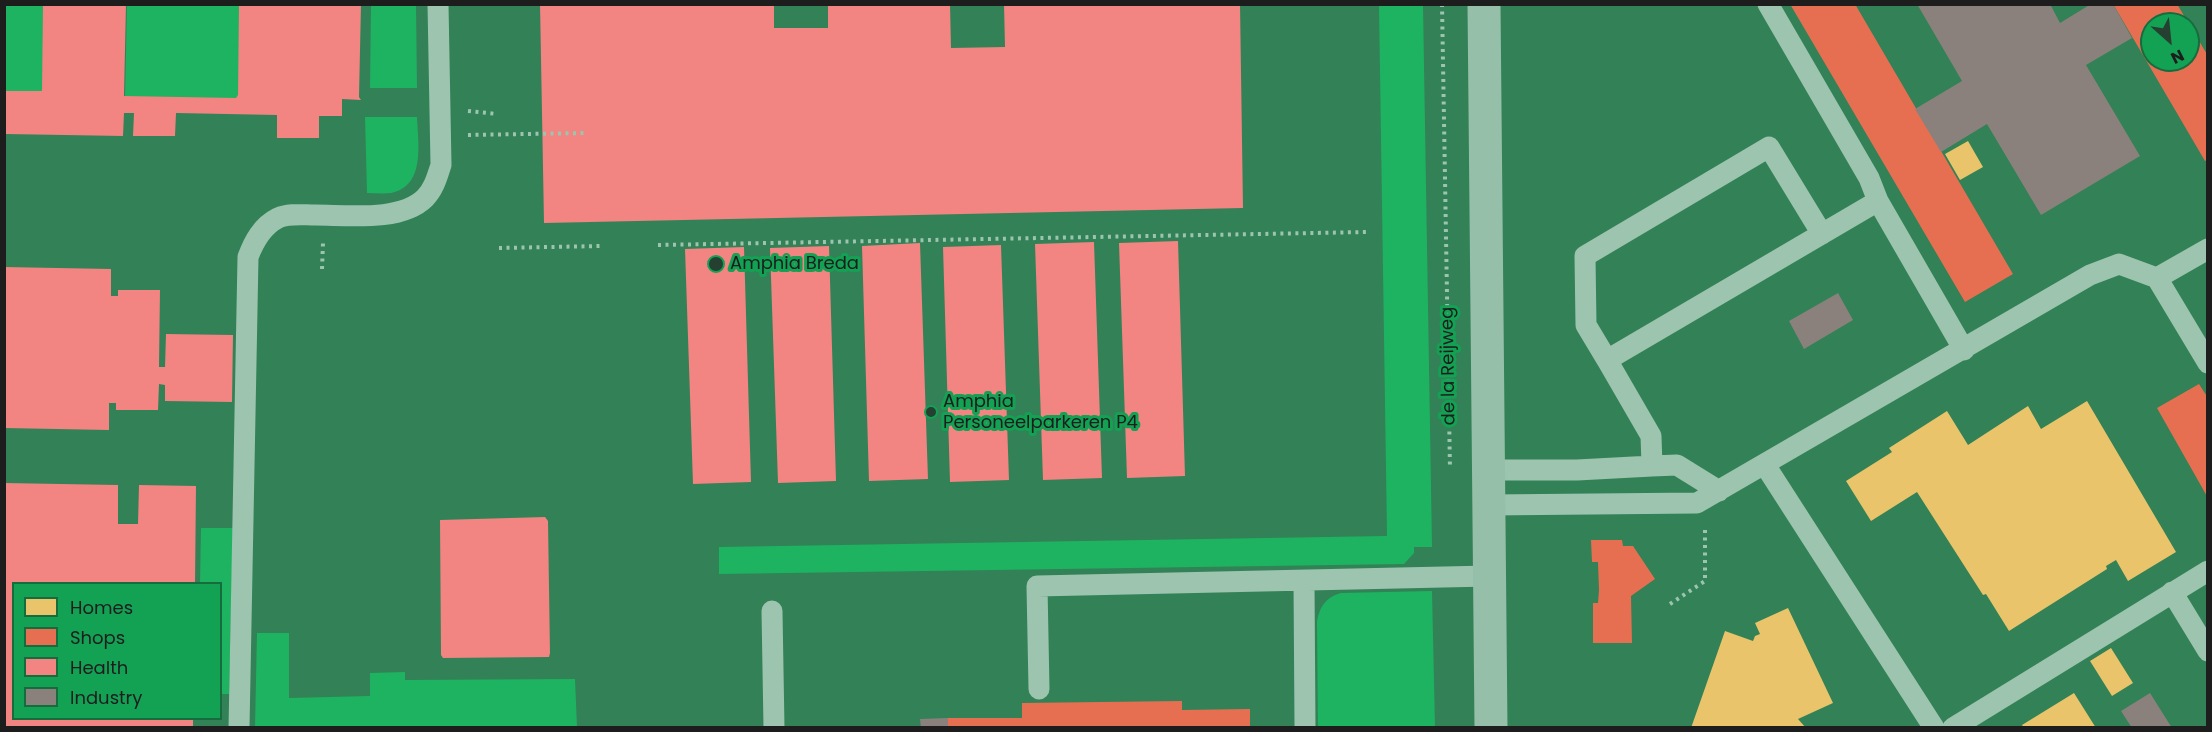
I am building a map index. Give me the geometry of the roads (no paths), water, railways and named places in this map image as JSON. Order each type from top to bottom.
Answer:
[{"type":"street","points":[[1484,4],[1491,728]]},
{"type":"lane","points":[[239,728],[248,257],[254,241],[265,227],[279,218],[295,214],[390,214],[410,209],[426,198],[436,182],[441,165],[438,4]]},
{"type":"lane","points":[[1768,4],[1869,178],[1878,201],[1964,350]]},
{"type":"lane","points":[[1652,466],[1651,436],[1586,326],[1584,256],[1769,147],[1822,234]]},
{"type":"lane","points":[[1607,360],[1878,201]]},
{"type":"lane","points":[[2157,278],[2208,249]]},
{"type":"lane","points":[[1490,505],[1707,498],[2090,275],[2119,264],[2157,278],[2206,356]]},
{"type":"lane","points":[[1489,470],[1577,470],[1677,465],[1707,498]]},
{"type":"lane","points":[[1765,465],[1934,728]]},
{"type":"lane","points":[[1953,728],[2208,571]]},
{"type":"lane","points":[[1039,689],[1037,586],[1490,576]]},
{"type":"lane","points":[[1304,580],[1305,728]]},
{"type":"lane","points":[[2172,592],[2208,651]]},
{"type":"lane","points":[[772,611],[774,728]]},
{"type":"place","name":"Amphia Breda","points":[[716,264]]},
{"type":"place","name":"Amphia Personeelparkeren P4","points":[[931,412]]}]
